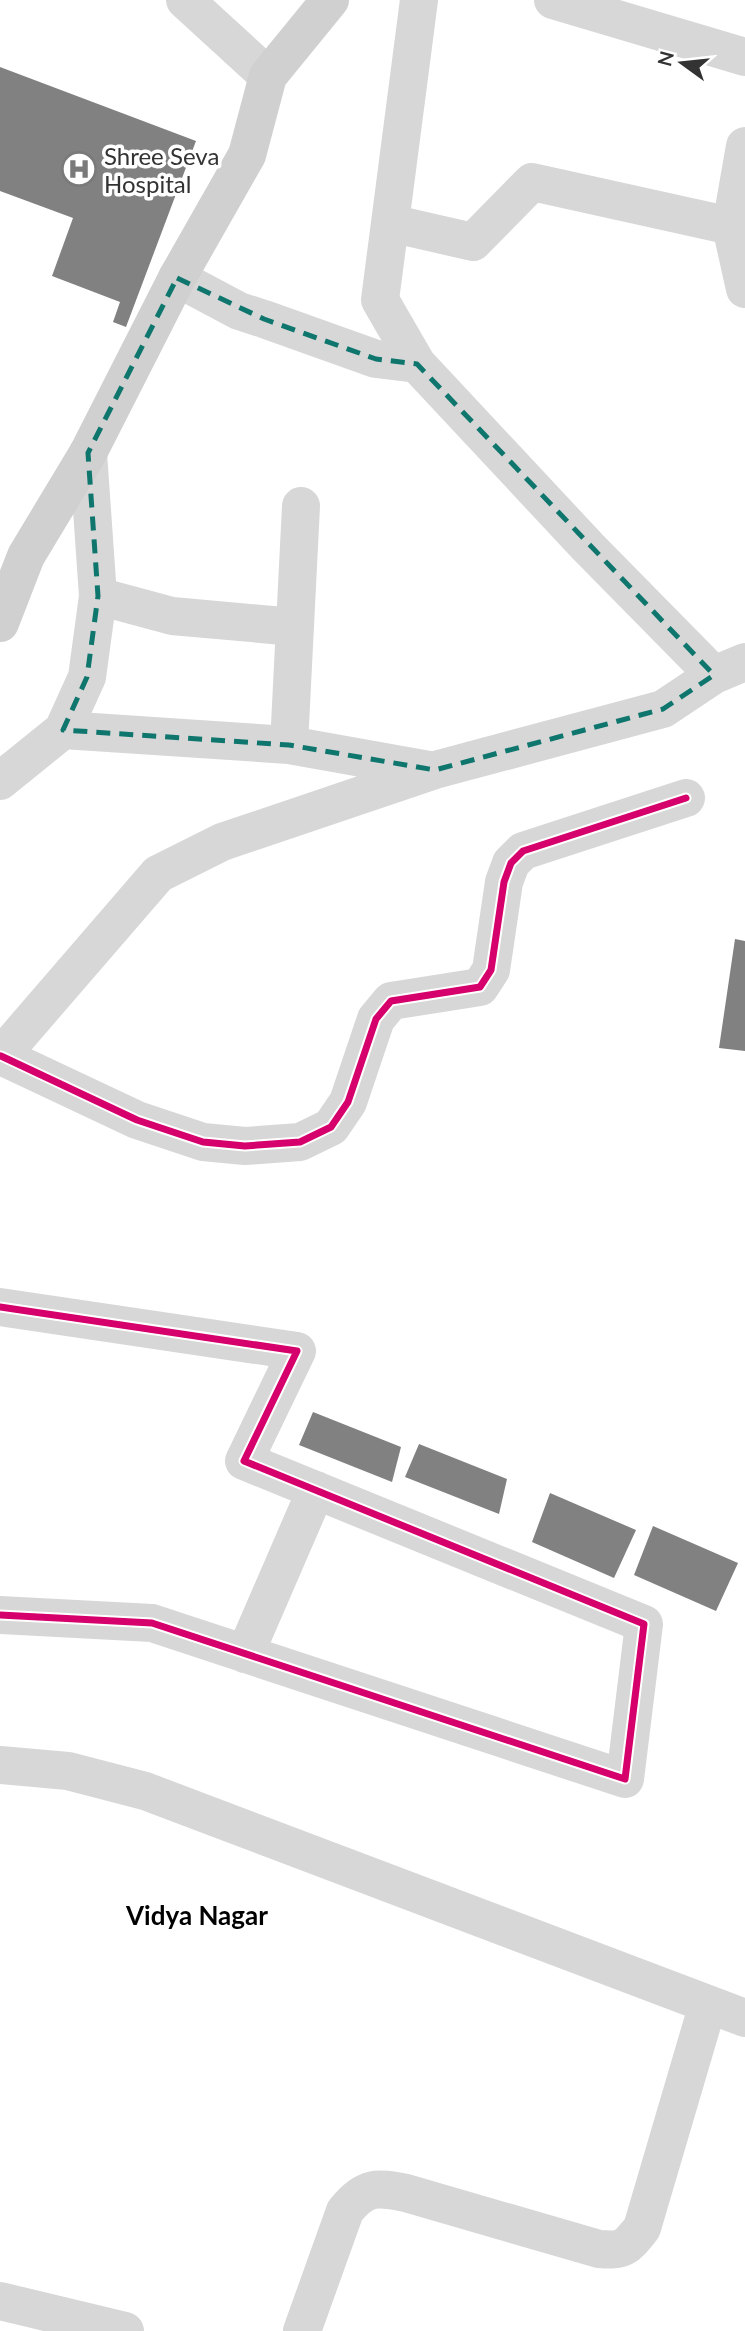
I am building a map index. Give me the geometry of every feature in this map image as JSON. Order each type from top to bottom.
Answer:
[{"type":"street","points":[[185,0],[268,76]]},
{"type":"street","points":[[0,623],[26,556],[88,453],[177,278],[247,155],[268,76],[330,0]]},
{"type":"street","points":[[419,0],[380,300],[417,364],[588,547],[730,668],[663,709],[435,771],[222,842],[158,874],[1,1056],[137,1120],[203,1142],[245,1146],[300,1142],[331,1127],[348,1102],[376,1019],[391,1001],[480,987],[491,970],[504,882],[510,863],[523,851],[686,798]]},
{"type":"street","points":[[553,0],[745,57]]},
{"type":"street","points":[[745,146],[731,226],[745,289]]},
{"type":"street","points":[[390,223],[473,242],[532,182],[731,226]]},
{"type":"street","points":[[177,278],[252,315],[376,359],[417,364]]},
{"type":"street","points":[[0,781],[63,730],[87,677],[99,596],[88,453]]},
{"type":"street","points":[[289,745],[301,506]]},
{"type":"street","points":[[99,596],[172,616],[295,627]]},
{"type":"street","points":[[63,730],[289,745],[435,771]]},
{"type":"street","points":[[0,1307],[297,1351],[244,1461],[644,1624],[625,1779],[152,1623],[0,1615]]},
{"type":"street","points":[[245,1654],[316,1490]]},
{"type":"street","points":[[0,1765],[68,1771],[145,1791],[745,2018]]},
{"type":"street","points":[[302,2331],[345,2211],[357,2195],[380,2188],[406,2193],[599,2249],[617,2250],[628,2246],[642,2228],[708,2004]]},
{"type":"street","points":[[0,2301],[125,2331]]},
{"type":"highlighted area","points":[[177,278],[264,319],[376,359],[417,364],[714,675],[663,709],[435,770],[289,745],[63,730],[87,677],[98,596],[88,453]]},
{"type":"building","points":[[0,67],[196,141],[126,327],[113,322],[120,302],[52,276],[73,218],[0,191]]},
{"type":"building","points":[[735,939],[745,941],[745,1051],[719,1048]]},
{"type":"building","points":[[313,1412],[401,1447],[392,1482],[299,1445]]},
{"type":"building","points":[[419,1444],[507,1479],[499,1514],[405,1477]]},
{"type":"building","points":[[550,1493],[636,1530],[614,1578],[532,1542]]},
{"type":"building","points":[[653,1526],[738,1563],[716,1611],[634,1575]]},
{"type":"cycle path","points":[[1,1056],[137,1120],[203,1142],[245,1146],[300,1142],[331,1127],[348,1102],[376,1019],[391,1001],[480,987],[491,970],[504,882],[511,863],[523,851],[686,798]]},
{"type":"cycle path","points":[[0,1307],[297,1351],[244,1461],[644,1624],[625,1779],[152,1623],[0,1615]]},
{"type":"place","name":"Shree Seva Hospital","points":[[79,169]]},
{"type":"district","name":"Vidya Nagar","points":[[197,1915]]}]
